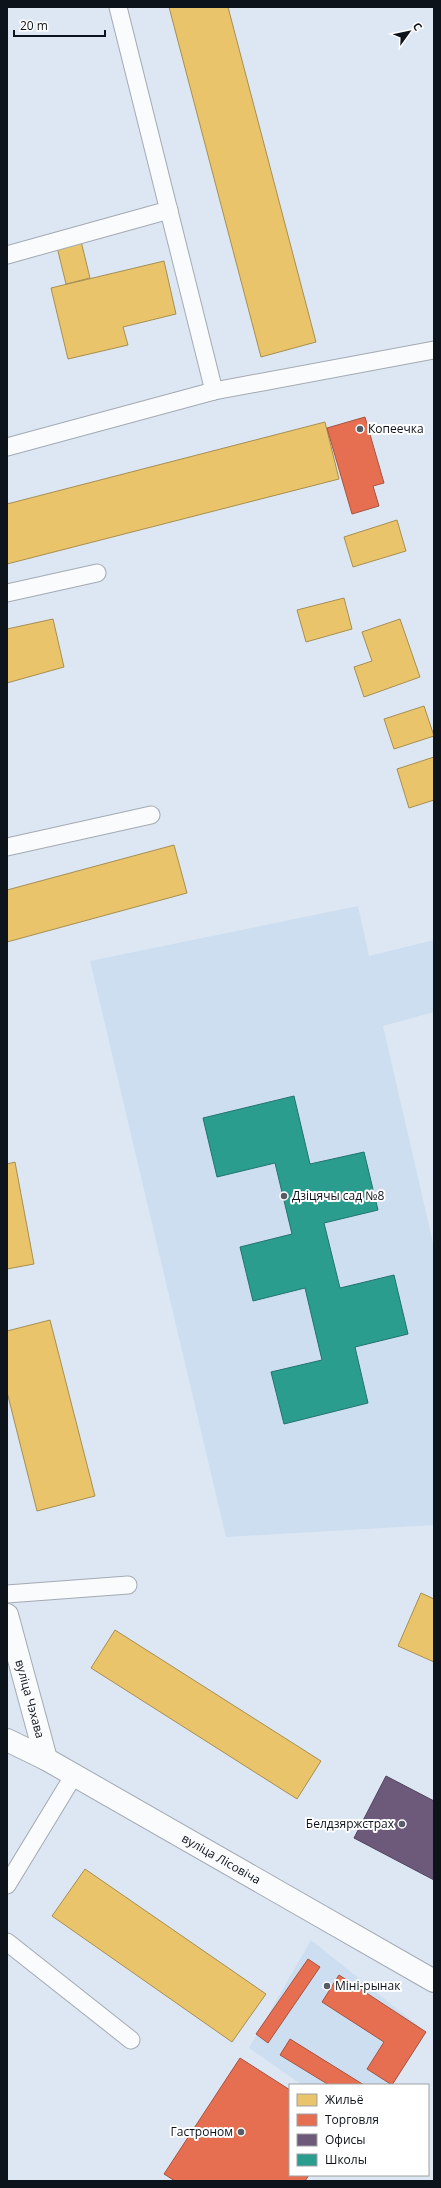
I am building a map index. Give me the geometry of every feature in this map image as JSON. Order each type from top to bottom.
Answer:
[{"type":"street","name":"вуліца Чэхава","points":[[7,1615],[46,1759]]},
{"type":"street","name":"вуліца Лісовіча","points":[[7,1740],[46,1759],[434,1981]]},
{"type":"lane","points":[[118,7],[214,391]]},
{"type":"lane","points":[[7,255],[169,210]]},
{"type":"lane","points":[[7,447],[214,391],[434,350]]},
{"type":"lane","points":[[7,593],[97,573]]},
{"type":"lane","points":[[7,847],[151,815]]},
{"type":"lane","points":[[7,1594],[128,1585]]},
{"type":"lane","points":[[7,1886],[74,1775]]},
{"type":"lane","points":[[7,1942],[131,2040]]},
{"type":"shaded area","name":"Дзіцячы сад №8","points":[[358,906],[369,956],[434,940],[434,1012],[383,1026],[434,1247],[434,1525],[226,1537],[90,961]]},
{"type":"shaded area","name":"Міні-рынак","points":[[311,1940],[426,2032],[393,2084],[301,2084],[249,2048]]},
{"type":"building: Жильё","points":[[169,7],[228,7],[316,342],[261,357]]},
{"type":"building: Жильё","points":[[81,241],[90,278],[66,284],[57,247]]},
{"type":"building: Жильё","points":[[164,261],[176,314],[123,327],[128,345],[68,359],[51,288]]},
{"type":"building: Жильё","points":[[325,422],[339,479],[7,564],[7,504]]},
{"type":"building: Жильё","points":[[397,520],[406,551],[353,567],[344,537]]},
{"type":"building: Жильё","points":[[344,598],[352,629],[306,642],[297,610]]},
{"type":"building: Жильё","points":[[53,619],[64,667],[7,683],[7,629]]},
{"type":"building: Жильё","points":[[400,619],[420,677],[364,697],[354,667],[372,661],[362,632]]},
{"type":"building: Жильё","points":[[424,706],[434,736],[394,749],[384,719]]},
{"type":"building: Жильё","points":[[434,757],[434,800],[409,808],[397,769]]},
{"type":"building: Жильё","points":[[174,845],[187,893],[7,942],[7,890]]},
{"type":"building: Жильё","points":[[15,1162],[34,1264],[7,1269],[7,1164]]},
{"type":"building: Жильё","points":[[50,1320],[95,1496],[37,1511],[7,1392],[7,1331]]},
{"type":"building: Жильё","points":[[421,1593],[434,1599],[434,1662],[398,1646]]},
{"type":"building: Жильё","points":[[115,1630],[321,1761],[297,1799],[91,1668]]},
{"type":"building: Жильё","points":[[85,1869],[266,1994],[232,2042],[52,1916]]},
{"type":"building: Торговля","points":[[365,417],[384,483],[373,486],[379,506],[352,514],[327,428]]},
{"type":"building: Торговля","points":[[308,1959],[320,1967],[268,2043],[256,2034]]},
{"type":"building: Торговля","points":[[339,1975],[426,2032],[393,2084],[390,2084],[367,2069],[384,2042],[322,2002]]},
{"type":"building: Торговля","points":[[290,2039],[362,2084],[327,2084],[280,2055]]},
{"type":"building: Торговля","name":"Гастроном","points":[[240,2058],[289,2089],[289,2176],[308,2176],[305,2181],[175,2181],[164,2174]]},
{"type":"building: Офисы","points":[[386,1776],[434,1801],[434,1880],[354,1838]]},
{"type":"building: Школы","points":[[294,1096],[310,1164],[364,1152],[378,1210],[324,1223],[340,1288],[394,1275],[408,1334],[355,1347],[368,1403],[284,1424],[271,1372],[322,1360],[305,1288],[253,1301],[240,1247],[292,1234],[275,1163],[217,1177],[203,1118]]},
{"type":"place","name":"Копеечка","points":[[360,429]]},
{"type":"place","name":"Дзіцячы сад №8","points":[[284,1196]]},
{"type":"place","name":"Белдзяржстрах","points":[[402,1824]]},
{"type":"place","name":"Міні-рынак","points":[[327,1986]]},
{"type":"place","name":"Гастроном","points":[[241,2132]]}]
